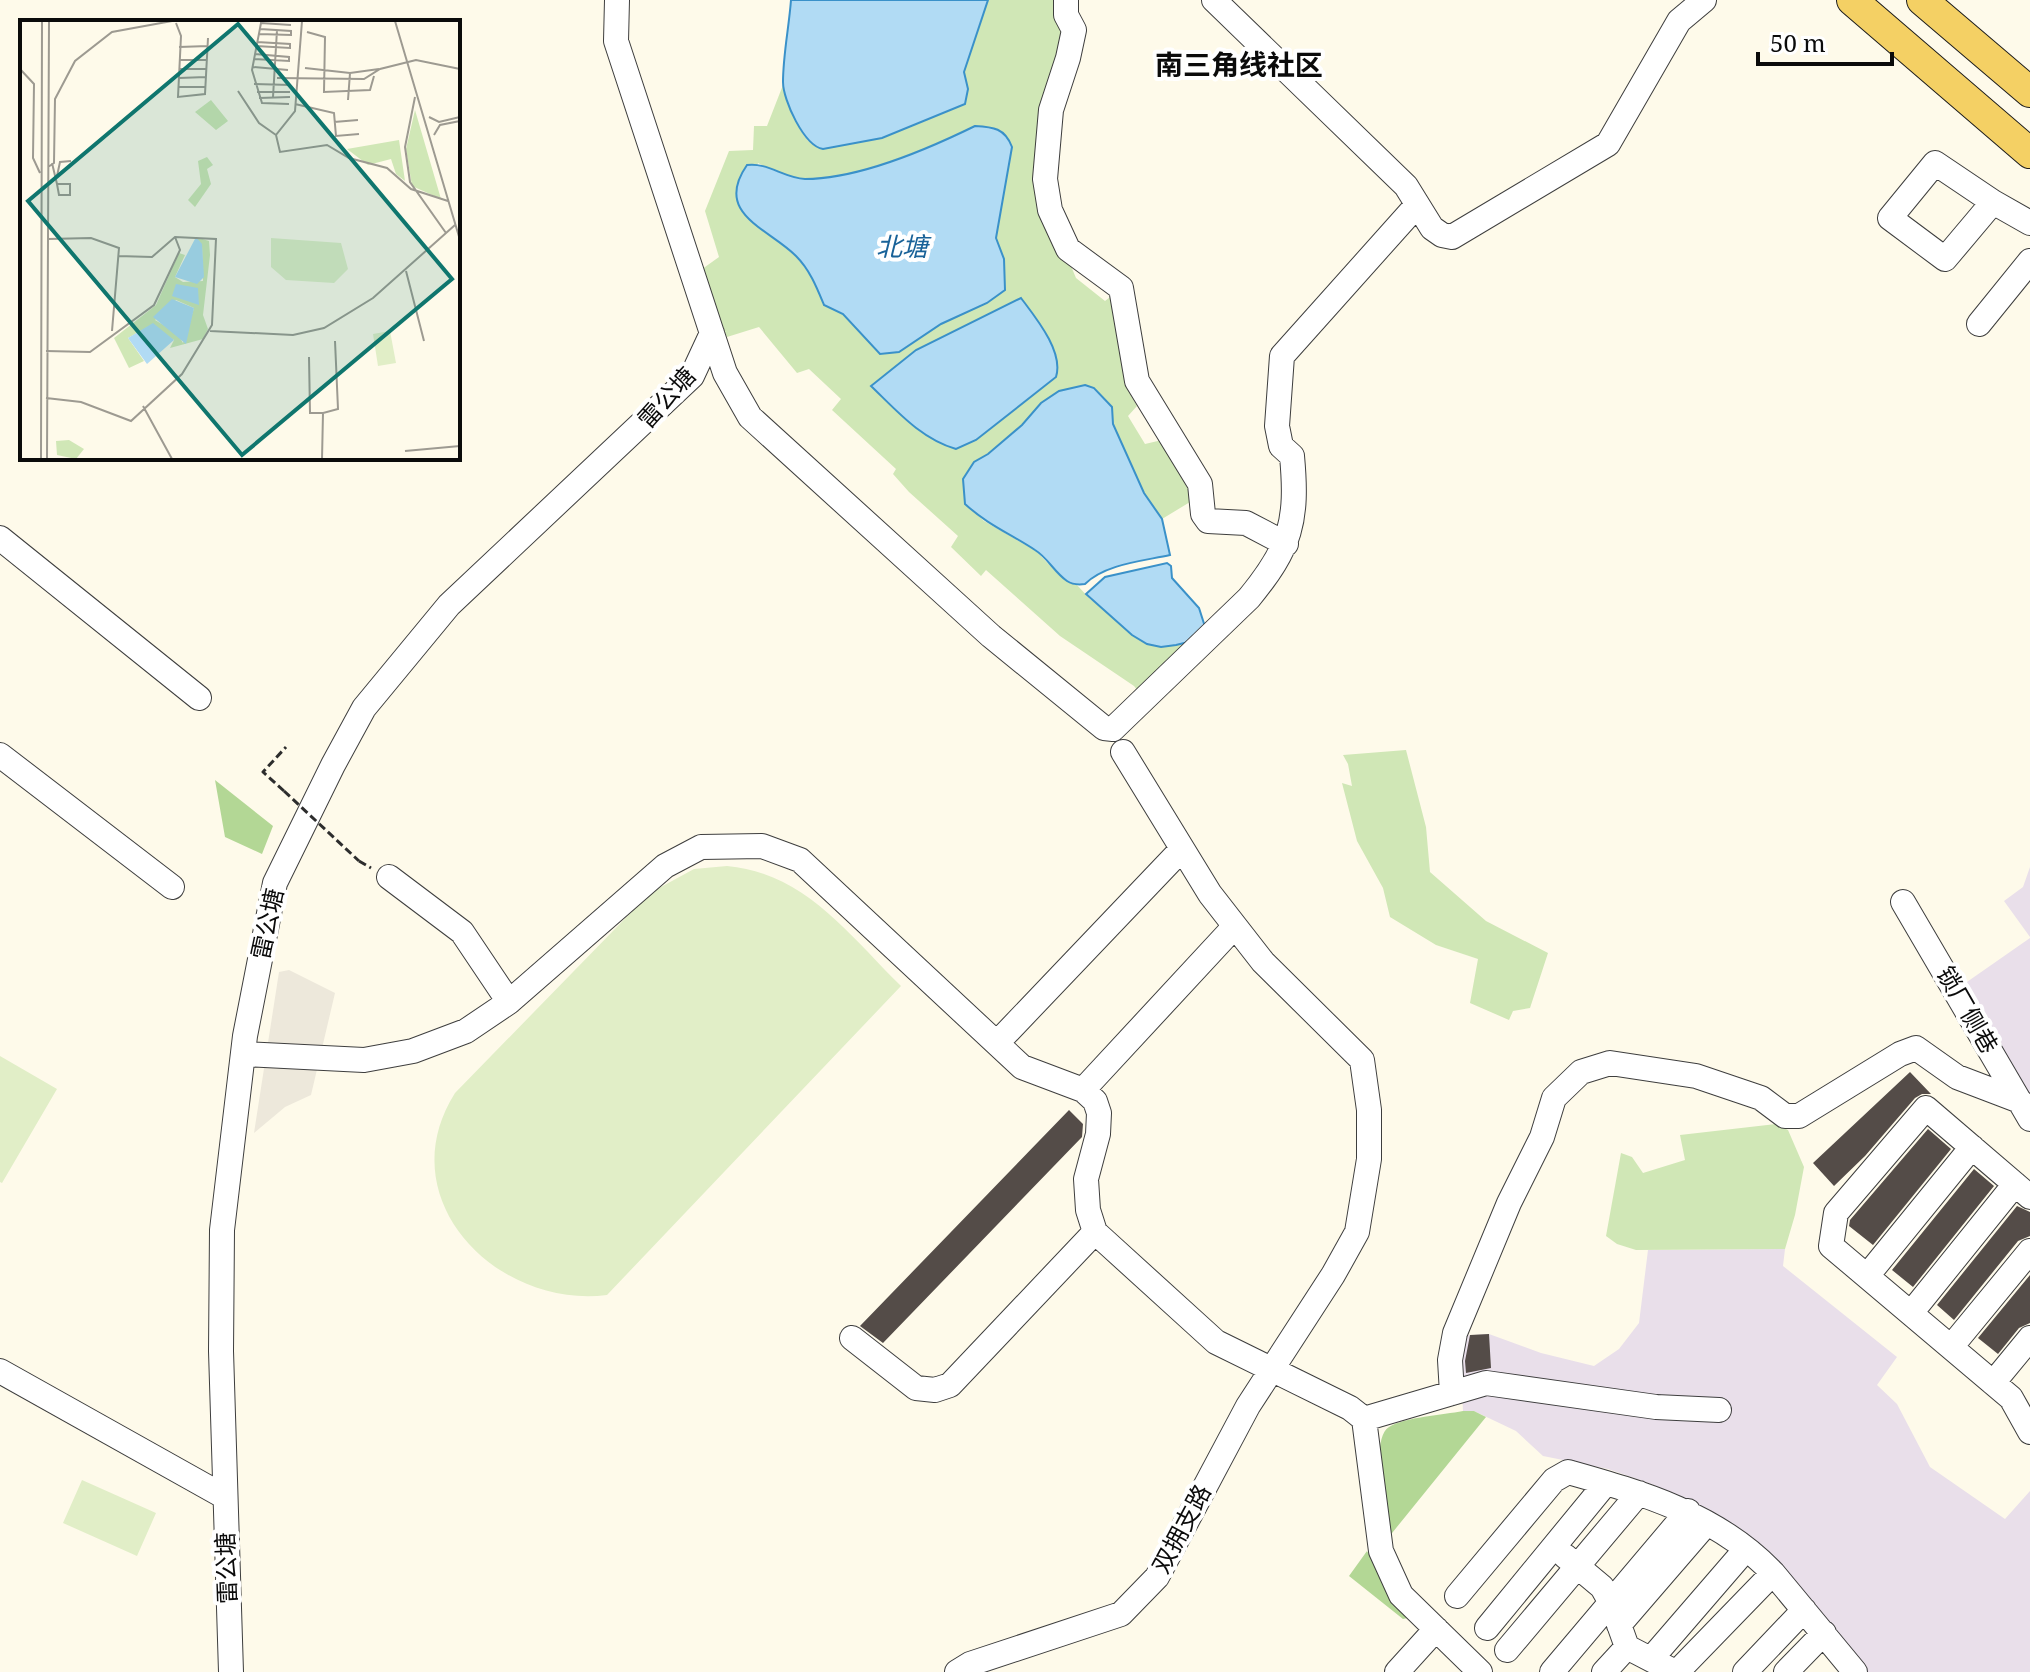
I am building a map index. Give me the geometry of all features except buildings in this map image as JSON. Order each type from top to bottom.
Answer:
[{"type":"main road","points":[[1852,0],[2030,153]]},
{"type":"main road","points":[[1922,0],[2030,92]]},
{"type":"street","points":[[617,0],[616,41],[725,373],[750,417],[991,636],[1104,728],[1113,729],[1267,577],[1286,544],[1296,499],[1292,456],[1281,446],[1277,426],[1282,356],[1417,205]]},
{"type":"street","points":[[1066,0],[1066,15],[1074,30],[1051,110],[1045,179],[1050,210],[1068,249],[1121,288],[1137,381],[1200,484],[1203,514],[1208,521],[1246,523],[1286,544]]},
{"type":"street","points":[[1214,0],[1406,186],[1432,228],[1452,237],[1608,144],[1679,21],[1704,0]]},
{"type":"street","points":[[1993,202],[2030,226],[2030,237]]},
{"type":"street","points":[[1979,324],[2030,261]]},
{"type":"street","name":"雷公塘","points":[[231,1672],[221,1351],[222,1230],[243,1054],[275,883],[364,708],[449,605],[692,376],[712,333]]},
{"type":"street","points":[[692,376],[737,394]]},
{"type":"street","points":[[0,538],[199,698]]},
{"type":"street","name":"双拥支路","points":[[957,1672],[970,1664],[1121,1614],[1157,1577],[1271,1367],[1333,1275],[1357,1232],[1369,1159],[1369,1110],[1362,1060],[1273,972],[1235,926],[1181,850],[1123,752]]},
{"type":"street","points":[[0,755],[172,887]]},
{"type":"street","points":[[243,1054],[364,1060],[413,1051],[466,1031],[509,1002],[665,866],[701,847],[762,846],[800,860],[1022,1067],[1083,1090],[1095,1101],[1099,1113],[1098,1134],[1086,1179],[1088,1210],[1095,1232],[1216,1342],[1350,1408],[1364,1419],[1381,1551],[1401,1595],[1480,1672]]},
{"type":"street","points":[[997,1043],[1181,850]]},
{"type":"street","points":[[389,877],[462,932],[509,1002]]},
{"type":"street","name":"锁厂侧巷","points":[[1903,902],[2025,1110]]},
{"type":"street","points":[[1083,1090],[1235,926]]},
{"type":"street","points":[[1452,1393],[1450,1360],[1455,1333],[1509,1203],[1542,1137],[1554,1098],[1581,1072],[1610,1063],[1696,1076],[1761,1098],[1785,1116],[1799,1116],[1900,1054],[1916,1048],[1957,1077],[2025,1110]]},
{"type":"street","points":[[1911,1313],[2022,1190],[1926,1108],[1836,1213],[1831,1246],[2011,1398],[2030,1432]]},
{"type":"street","points":[[1867,1276],[1972,1147]]},
{"type":"street","points":[[852,1338],[916,1388],[935,1390],[950,1385],[1095,1232]]},
{"type":"street","points":[[1951,1347],[2030,1251]]},
{"type":"street","points":[[1993,1383],[2030,1338]]},
{"type":"street","points":[[0,1371],[225,1497]]},
{"type":"street","points":[[1364,1419],[1486,1383],[1656,1407],[1719,1410]]},
{"type":"street","points":[[1457,1596],[1554,1480],[1568,1472],[1639,1493],[1698,1517],[1746,1549],[1773,1573],[1855,1672]]},
{"type":"street","points":[[1487,1628],[1606,1483]]},
{"type":"street","points":[[1507,1650],[1639,1493]]},
{"type":"street","points":[[1552,1672],[1630,1644],[1698,1517]]},
{"type":"street","points":[[1553,1547],[1602,1587],[1630,1644],[1676,1672],[1773,1573]]},
{"type":"street","points":[[1604,1672],[1630,1644],[1746,1549]]},
{"type":"street","points":[[1745,1672],[1804,1610]]},
{"type":"street","points":[[1397,1672],[1436,1629]]},
{"type":"street","points":[[1786,1672],[1824,1633]]},
{"type":"path","points":[[286,747],[263,772],[359,861]]},
{"type":"shaded area","points":[[2030,867],[2030,937],[2004,901],[2023,887]]},
{"type":"shaded area","points":[[2030,938],[2030,1101],[1964,984]]},
{"type":"shaded area","points":[[289,970],[335,993],[311,1095],[285,1107],[254,1133],[279,972]]},
{"type":"shaded area","points":[[1785,1249],[1783,1266],[1897,1357],[1877,1385],[1897,1404],[1930,1467],[2005,1519],[2030,1491],[2030,1672],[1866,1672],[1710,1514],[1654,1485],[1608,1469],[1543,1456],[1516,1431],[1474,1411],[1463,1411],[1459,1336],[1489,1334],[1541,1353],[1594,1366],[1619,1349],[1639,1323],[1648,1250]]},
{"type":"green space","points":[[988,0],[1055,0],[1065,27],[1044,119],[1063,247],[1076,278],[1105,301],[1114,294],[1127,373],[1124,383],[1137,406],[1128,416],[1145,444],[1162,440],[1195,499],[1162,519],[1144,493],[1113,424],[1112,407],[1095,388],[1085,385],[1059,391],[1041,403],[1022,425],[974,462],[963,479],[965,503],[984,521],[1036,551],[1059,575],[1077,585],[1132,635],[1161,647],[1201,639],[1141,695],[1134,686],[1060,636],[986,570],[981,576],[951,547],[958,536],[909,492],[893,474],[896,469],[832,410],[841,399],[809,369],[797,373],[759,327],[727,337],[698,272],[719,257],[705,211],[729,151],[753,150],[754,126],[767,126],[783,85],[802,132],[815,146],[823,149],[882,138],[965,103],[968,89],[964,72]],"holes":[[[975,126],[1012,147],[996,238],[1004,259],[987,303],[941,324],[899,351],[880,354],[843,314],[824,305],[813,280],[797,257],[742,212],[758,163],[792,178],[835,177],[885,163]]]},
{"type":"green space","points":[[1406,750],[1426,827],[1430,872],[1486,921],[1548,953],[1530,1008],[1513,1011],[1509,1020],[1470,1003],[1478,959],[1436,945],[1390,917],[1383,888],[1357,841],[1342,783],[1352,786],[1343,755]]},
{"type":"green space","points":[[215,780],[273,826],[262,854],[225,837]]},
{"type":"green space","points":[[727,866],[780,880],[802,893],[843,927],[901,986],[607,1295],[566,1295],[527,1284],[493,1265],[465,1239],[445,1207],[435,1171],[438,1133],[455,1093],[650,893],[694,869]]},
{"type":"green space","points":[[0,1056],[57,1089],[2,1183],[0,1182]]},
{"type":"green space","points":[[1776,1124],[1788,1130],[1804,1167],[1785,1249],[1636,1250],[1617,1244],[1606,1236],[1621,1153],[1632,1157],[1643,1173],[1685,1160],[1680,1135]]},
{"type":"green space","points":[[1474,1411],[1486,1417],[1388,1538],[1379,1462],[1383,1434],[1389,1427],[1404,1421]]},
{"type":"green space","points":[[82,1480],[156,1513],[137,1556],[63,1523]]},
{"type":"green space","points":[[1367,1551],[1395,1600],[1412,1617],[1403,1619],[1349,1576]]},
{"type":"water","points":[[791,0],[988,0],[964,72],[968,89],[965,104],[882,138],[823,149],[816,146],[796,121],[784,90]]},
{"type":"water","name":"北塘","points":[[975,126],[998,130],[1012,147],[996,238],[1004,259],[1005,290],[987,303],[941,324],[899,352],[880,354],[843,314],[824,305],[801,261],[748,218],[736,196],[738,182],[747,165],[762,166],[805,179],[826,178],[870,169]]},
{"type":"water","points":[[1021,298],[1052,346],[1056,357],[1056,377],[976,440],[956,449],[943,444],[910,423],[871,386],[916,350]]},
{"type":"water","points":[[1085,385],[1094,388],[1112,407],[1113,424],[1144,493],[1162,519],[1170,555],[1114,568],[1078,585],[1067,581],[1040,553],[965,504],[963,479],[974,462],[1022,425],[1041,403],[1059,391]]},
{"type":"water","points":[[1167,563],[1171,566],[1172,578],[1199,608],[1207,633],[1201,639],[1161,647],[1147,644],[1132,635],[1086,594],[1105,577]]},
{"type":"district","name":"南三角线社区","points":[[1239,65]]}]
